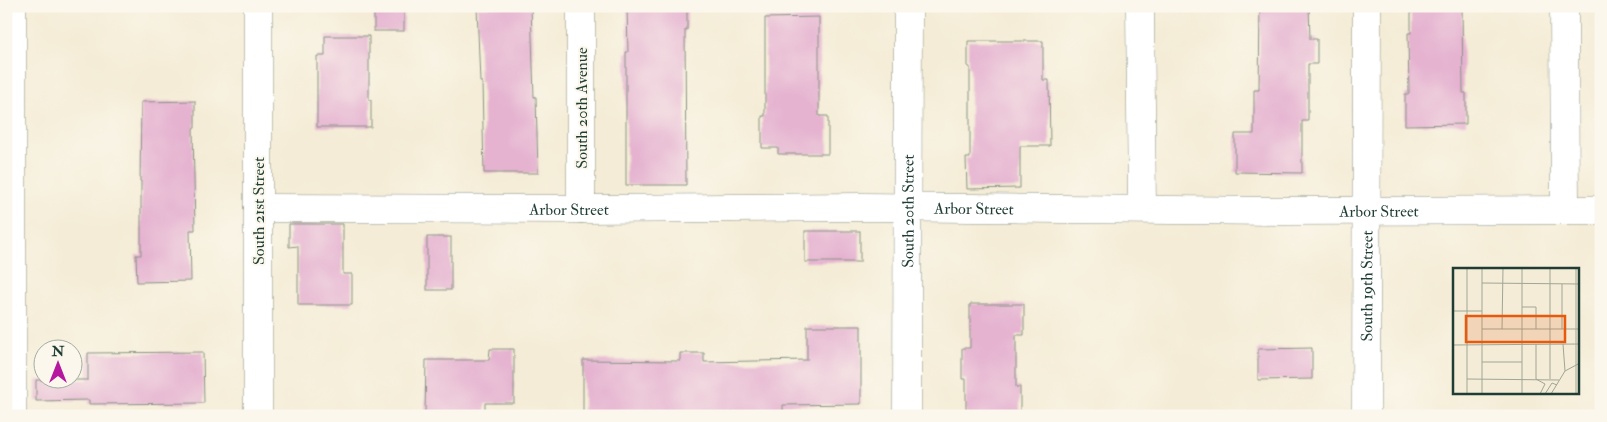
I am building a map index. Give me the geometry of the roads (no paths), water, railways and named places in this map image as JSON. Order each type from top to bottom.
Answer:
[{"type":"street","points":[[12,6],[12,416]]},
{"type":"street","name":"South 21st Street","points":[[258,6],[258,416]]},
{"type":"street","name":"South 20th Avenue","points":[[581,209],[582,6]]},
{"type":"street","name":"South 20th Street","points":[[907,416],[908,6]]},
{"type":"street","points":[[1140,6],[1142,209]]},
{"type":"street","name":"South 19th Street","points":[[1366,416],[1367,6]]},
{"type":"street","points":[[1564,6],[1565,210]]},
{"type":"street","name":"Arbor Street","points":[[258,208],[581,209],[852,207],[907,209],[1601,210]]}]
